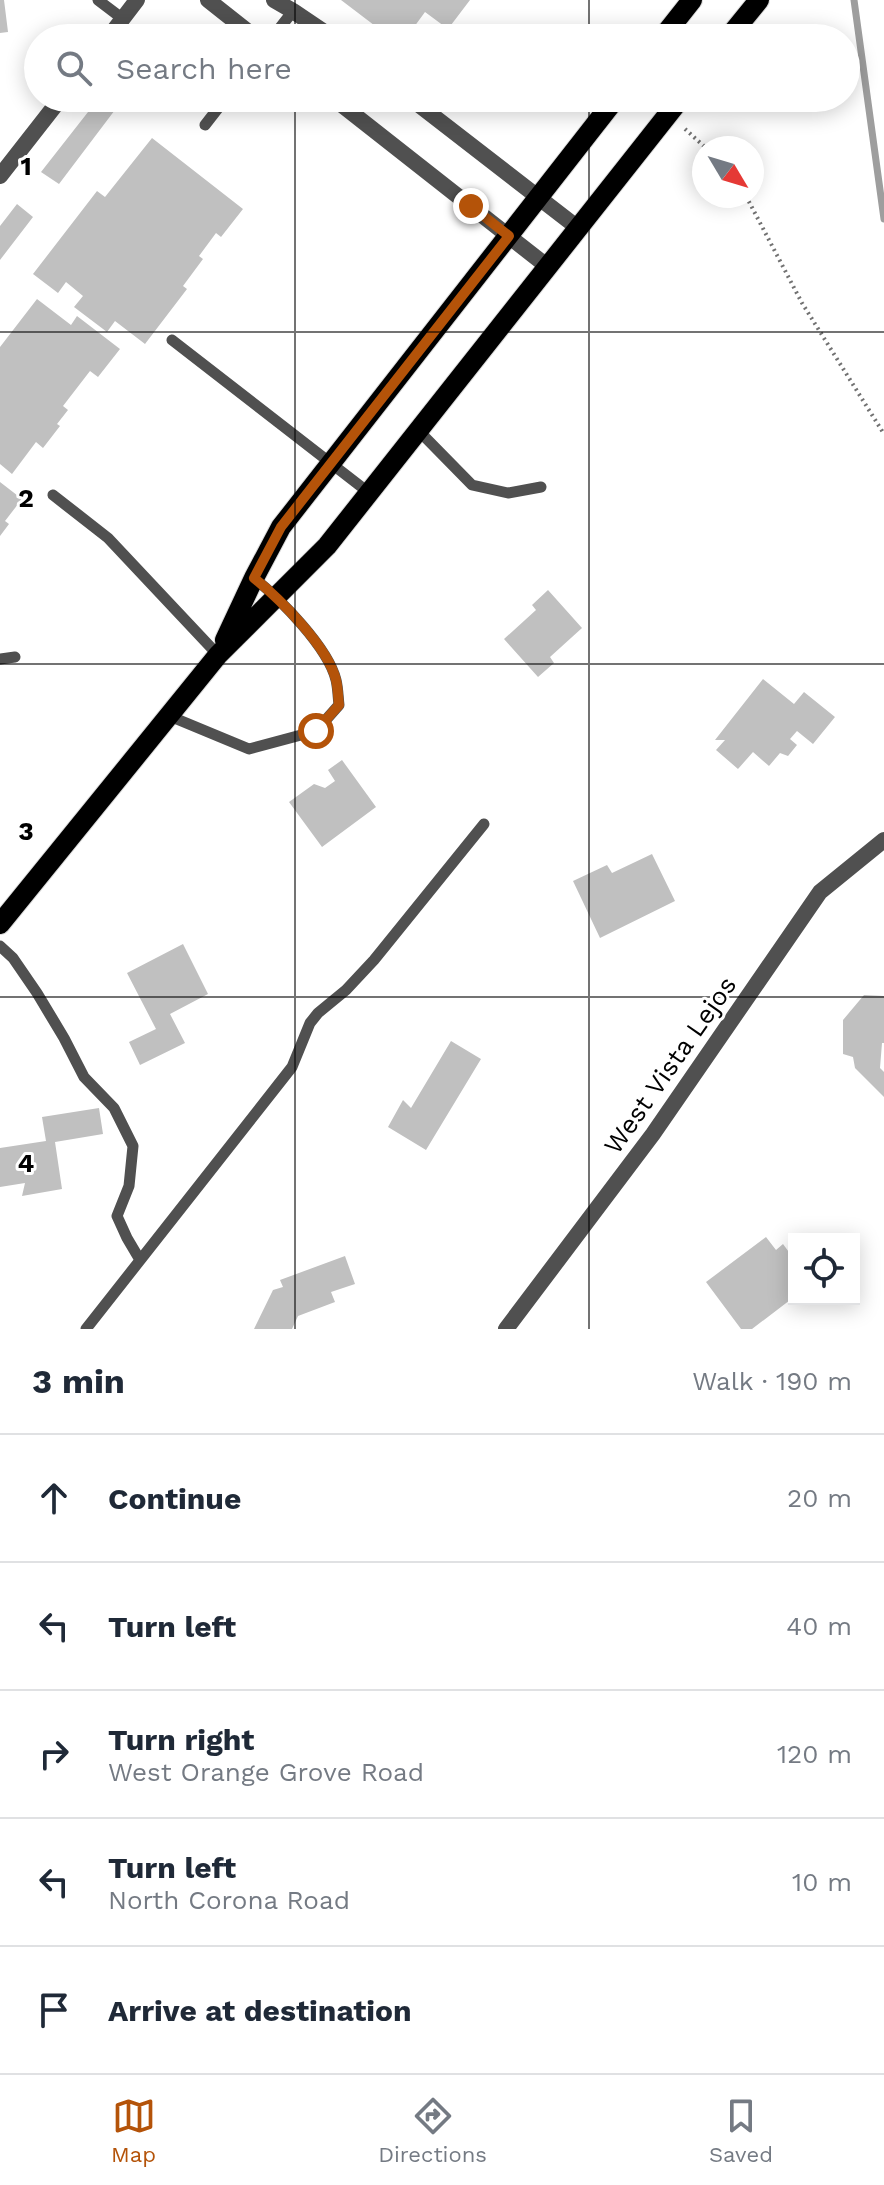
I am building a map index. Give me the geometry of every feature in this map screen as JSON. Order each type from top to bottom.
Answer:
[{"type":"main road","points":[[673,24],[692,0]]},
{"type":"main road","points":[[739,24],[759,0]]},
{"type":"main road","points":[[218,655],[281,527],[605,112]]},
{"type":"main road","points":[[0,924],[218,655],[327,546],[670,112]]},
{"type":"street","points":[[119,24],[137,0]]},
{"type":"street","points":[[208,0],[238,24]]},
{"type":"street","points":[[274,0],[312,24]]},
{"type":"street","points":[[0,176],[50,112]]},
{"type":"street","points":[[351,112],[548,267]]},
{"type":"street","points":[[428,112],[578,228]]},
{"type":"street","name":"West Vista Lejos","points":[[506,1329],[653,1134],[820,892],[884,840]]},
{"type":"lane","points":[[98,0],[123,19]]},
{"type":"lane","points":[[283,24],[293,11]]},
{"type":"lane","points":[[205,125],[215,112]]},
{"type":"lane","points":[[172,340],[368,492]]},
{"type":"lane","points":[[418,430],[472,485],[508,493],[541,487]]},
{"type":"lane","points":[[53,495],[108,538],[218,655]]},
{"type":"lane","points":[[167,715],[249,749],[316,731],[339,705],[336,678],[323,652],[276,596],[254,578]]},
{"type":"lane","points":[[0,659],[15,657]]},
{"type":"lane","points":[[86,1329],[292,1067],[310,1023],[374,960],[484,824]]},
{"type":"lane","points":[[0,946],[13,958],[37,993],[84,1077],[114,1108],[133,1146],[129,1186],[117,1216],[140,1260]]},
{"type":"path","points":[[679,112],[697,136]]},
{"type":"path","points":[[752,208],[802,303],[884,434]]},
{"type":"building","points":[[0,0],[4,0],[8,32],[0,33]]},
{"type":"building","points":[[341,0],[470,0],[452,24],[441,24],[425,12],[416,24],[373,24]]},
{"type":"building","points":[[88,112],[113,112],[59,184],[41,172]]},
{"type":"building","points":[[152,138],[243,209],[221,237],[216,233],[199,256],[203,259],[183,286],[187,289],[145,344],[115,321],[107,332],[74,307],[83,296],[66,282],[58,293],[33,274],[97,191],[105,197]]},
{"type":"building","points":[[17,204],[33,217],[0,260],[0,226]]},
{"type":"building","points":[[37,299],[71,325],[77,316],[120,349],[98,377],[90,371],[63,406],[68,410],[57,424],[60,426],[43,448],[36,442],[12,474],[0,464],[0,347]]},
{"type":"building","points":[[0,482],[22,499],[5,521],[9,524],[0,536]]},
{"type":"building","points":[[548,590],[582,628],[550,657],[554,663],[538,677],[504,639],[536,610],[532,605]]},
{"type":"building","points":[[763,679],[794,704],[804,692],[835,717],[813,744],[797,731],[790,739],[797,745],[788,756],[780,753],[769,766],[753,752],[738,769],[716,750],[725,740],[715,740]]},
{"type":"building","points":[[342,760],[376,807],[322,847],[289,802],[314,784],[325,788],[335,781],[328,770]]},
{"type":"building","points":[[652,854],[675,901],[600,938],[573,881],[607,865],[612,873]]},
{"type":"building","points":[[183,944],[208,994],[170,1014],[185,1043],[140,1065],[129,1042],[156,1029],[127,973]]},
{"type":"building","points":[[864,995],[884,996],[884,1043],[880,1068],[884,1072],[884,1097],[855,1068],[853,1057],[843,1054],[843,1020]]},
{"type":"building","points":[[451,1041],[481,1059],[426,1150],[388,1127],[403,1100],[411,1108]]},
{"type":"building","points":[[99,1108],[103,1134],[55,1142],[62,1189],[22,1196],[25,1183],[0,1187],[0,1148],[46,1141],[42,1117]]},
{"type":"building","points":[[766,1237],[776,1250],[783,1244],[788,1251],[788,1302],[752,1329],[741,1329],[706,1282]]},
{"type":"building","points":[[345,1256],[355,1284],[331,1292],[335,1302],[298,1316],[292,1329],[254,1329],[273,1290],[283,1287],[280,1280]]},
{"type":"waterway","points":[[854,0],[857,24]]},
{"type":"waterway","points":[[860,44],[884,219]]},
{"type":"route","points":[[316,731],[339,705],[336,678],[323,652],[276,596],[254,578],[281,527],[509,236],[471,206]]}]
